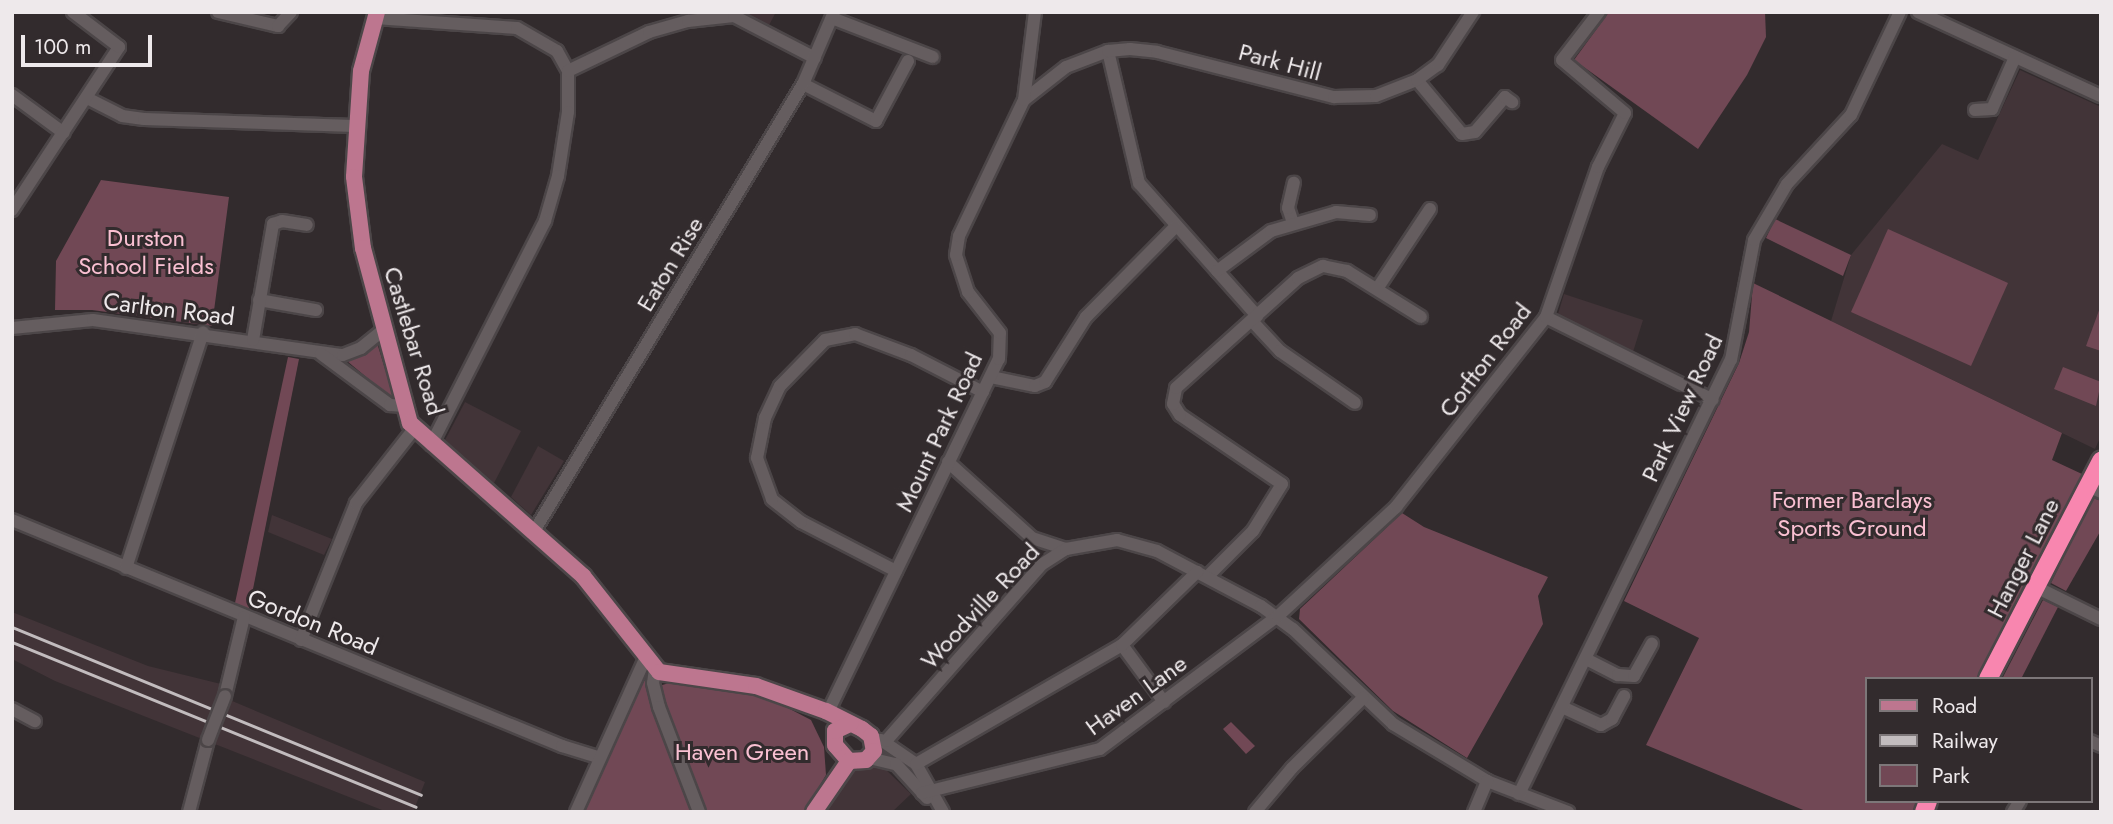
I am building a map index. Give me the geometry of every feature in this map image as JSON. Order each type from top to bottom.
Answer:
[{"type":"highway","name":"Hanger Lane","points":[[1989,677],[2036,587],[2094,489],[2101,461]]},
{"type":"main road","name":"Castlebar Road","points":[[376,15],[360,71],[354,126],[357,217],[383,330],[414,429],[606,599],[650,663]]},
{"type":"main road","points":[[650,663],[674,677],[756,686],[850,724],[878,739],[869,758],[849,761],[814,812]]},
{"type":"main road","points":[[822,712],[837,750],[849,761]]},
{"type":"main road","points":[[832,737],[841,725],[850,724]]},
{"type":"street","points":[[12,210],[119,47],[73,12]]},
{"type":"street","points":[[218,12],[278,26],[291,12]]},
{"type":"street","name":"Mount Park Road","points":[[822,712],[896,571],[999,359],[1000,333],[968,292],[956,255],[959,236],[1024,100],[1035,12]]},
{"type":"street","name":"Park Hill","points":[[1024,100],[1066,67],[1108,51],[1157,52],[1334,97],[1376,96],[1418,80],[1454,46],[1473,12]]},
{"type":"street","name":"Corfton Road","points":[[1278,616],[1396,507],[1546,317],[1593,177],[1625,113],[1622,106],[1562,60],[1599,12]]},
{"type":"street","name":"Park View Road","points":[[1519,794],[1713,400],[1740,331],[1744,274],[1754,240],[1787,184],[1851,115],[1900,12]]},
{"type":"street","points":[[1918,12],[2101,96]]},
{"type":"street","points":[[376,15],[517,28],[557,51],[568,71],[566,125],[545,221],[431,445]]},
{"type":"street","points":[[833,15],[933,57]]},
{"type":"street","name":"Eaton Rise","points":[[533,533],[803,84],[833,15]]},
{"type":"street","points":[[568,71],[649,32],[688,20],[734,16],[816,58]]},
{"type":"street","points":[[1108,51],[1134,171],[1175,227],[1216,271],[1280,351],[1355,403]]},
{"type":"street","points":[[1975,110],[1992,109],[2015,57]]},
{"type":"street","points":[[803,84],[876,121],[908,61]]},
{"type":"street","points":[[1029,74],[1048,80]]},
{"type":"street","points":[[1418,80],[1462,134],[1475,132],[1505,97],[1511,102]]},
{"type":"street","points":[[12,95],[64,133]]},
{"type":"street","points":[[87,98],[122,116],[284,126],[354,126]]},
{"type":"street","points":[[1293,223],[1288,208],[1294,183]]},
{"type":"street","points":[[1377,289],[1430,209]]},
{"type":"street","points":[[1216,271],[1259,236],[1293,223],[1336,212],[1370,215]]},
{"type":"street","points":[[253,340],[273,224],[282,221],[307,225]]},
{"type":"street","points":[[991,377],[1035,386],[1045,382],[1086,317],[1175,227]]},
{"type":"street","points":[[916,764],[1122,645],[1253,531],[1282,484],[1180,415],[1172,404],[1173,395],[1176,388],[1298,278],[1323,266],[1347,271],[1421,317]]},
{"type":"street","points":[[259,300],[316,310]]},
{"type":"street","points":[[1546,317],[1713,400]]},
{"type":"street","name":"Carlton Road","points":[[12,328],[93,320],[253,340],[342,361],[390,405],[405,406]]},
{"type":"street","points":[[342,361],[383,330]]},
{"type":"street","points":[[126,568],[203,332]]},
{"type":"street","points":[[896,571],[801,522],[772,499],[757,458],[765,418],[780,386],[825,340],[855,334],[911,355],[983,392]]},
{"type":"street","points":[[301,640],[356,503],[414,429]]},
{"type":"street","points":[[948,462],[1051,557]]},
{"type":"street","name":"Gordon Road","points":[[12,520],[562,746],[599,757]]},
{"type":"street","points":[[1032,538],[1066,549]]},
{"type":"street","name":"Woodville Road","points":[[878,739],[1051,557],[1066,549],[1117,540],[1157,551],[1278,616],[1393,724],[1488,781],[1568,812]]},
{"type":"street","points":[[2036,587],[2101,619]]},
{"type":"street","name":"Haven Lane","points":[[927,791],[1087,755],[1164,702],[1278,616]]},
{"type":"street","points":[[189,812],[208,740],[225,696],[244,617]]},
{"type":"street","points":[[1586,659],[1618,675],[1634,676],[1652,644]]},
{"type":"street","points":[[1122,645],[1164,702]]},
{"type":"street","points":[[576,812],[599,757],[650,663]]},
{"type":"street","points":[[650,663],[659,707],[699,812]]},
{"type":"street","points":[[1562,708],[1601,725],[1612,719],[1624,696]]},
{"type":"street","points":[[1255,812],[1284,776],[1363,698]]},
{"type":"street","points":[[12,709],[35,720]]},
{"type":"street","points":[[878,739],[916,764],[927,791]]},
{"type":"street","points":[[869,758],[892,762],[927,791],[943,812]]},
{"type":"street","points":[[1474,812],[1488,781]]},
{"type":"shaded area","points":[[744,12],[776,12],[768,27]]},
{"type":"shaded area","points":[[2020,70],[2101,107],[2101,436],[2095,449],[1831,321],[1851,255],[1942,144],[1978,160]]},
{"type":"shaded area","points":[[1564,294],[1643,320],[1633,352],[1558,314]]},
{"type":"shaded area","points":[[465,402],[521,431],[494,483],[445,440]]},
{"type":"shaded area","points":[[538,446],[564,461],[531,515],[511,497]]},
{"type":"shaded area","points":[[272,515],[332,539],[324,555],[268,532]]},
{"type":"shaded area","points":[[12,612],[148,666],[221,684],[218,695],[425,782],[413,812],[387,812],[55,681],[12,659]]},
{"type":"shaded area","points":[[880,764],[911,794],[892,812],[824,812],[843,778],[858,766]]},
{"type":"green space","points":[[1609,12],[1765,12],[1766,37],[1747,75],[1698,149],[1574,60]]},
{"type":"green space","name":"Durston School Fields","points":[[101,180],[229,197],[212,326],[92,310],[55,310],[56,261]]},
{"type":"green space","points":[[1775,219],[1851,255],[1843,276],[1766,238]]},
{"type":"green space","points":[[1888,229],[2008,283],[1971,366],[1851,312]]},
{"type":"green space","name":"Former Barclays Sports Ground","points":[[1753,283],[2062,433],[2052,460],[2082,474],[1977,677],[1864,677],[1864,803],[1916,803],[1912,812],[1808,812],[1646,745],[1699,638],[1624,601],[1739,363],[1749,332]]},
{"type":"green space","points":[[2101,305],[2101,351],[2086,346]]},
{"type":"green space","points":[[377,343],[395,401],[347,361]]},
{"type":"green space","points":[[288,357],[299,359],[249,609],[235,603]]},
{"type":"green space","points":[[2063,367],[2101,382],[2096,406],[2054,389]]},
{"type":"green space","points":[[2093,498],[2101,501],[2101,530],[2066,591],[2051,583]]},
{"type":"green space","points":[[1402,513],[1424,527],[1548,577],[1538,596],[1543,624],[1467,758],[1393,711],[1299,619],[1300,609]]},
{"type":"green space","points":[[2043,600],[2058,607],[2022,677],[2003,677]]},
{"type":"green space","name":"Haven Green","points":[[641,679],[648,682],[695,812],[580,812]]},
{"type":"green space","name":"Haven Green","points":[[669,683],[761,694],[811,720],[824,747],[826,775],[804,812],[703,812],[677,754],[659,686]]},
{"type":"green space","points":[[1231,722],[1255,746],[1246,754],[1223,729]]},
{"type":"railway","points":[[12,627],[421,795]]},
{"type":"railway","points":[[12,642],[416,807]]}]
